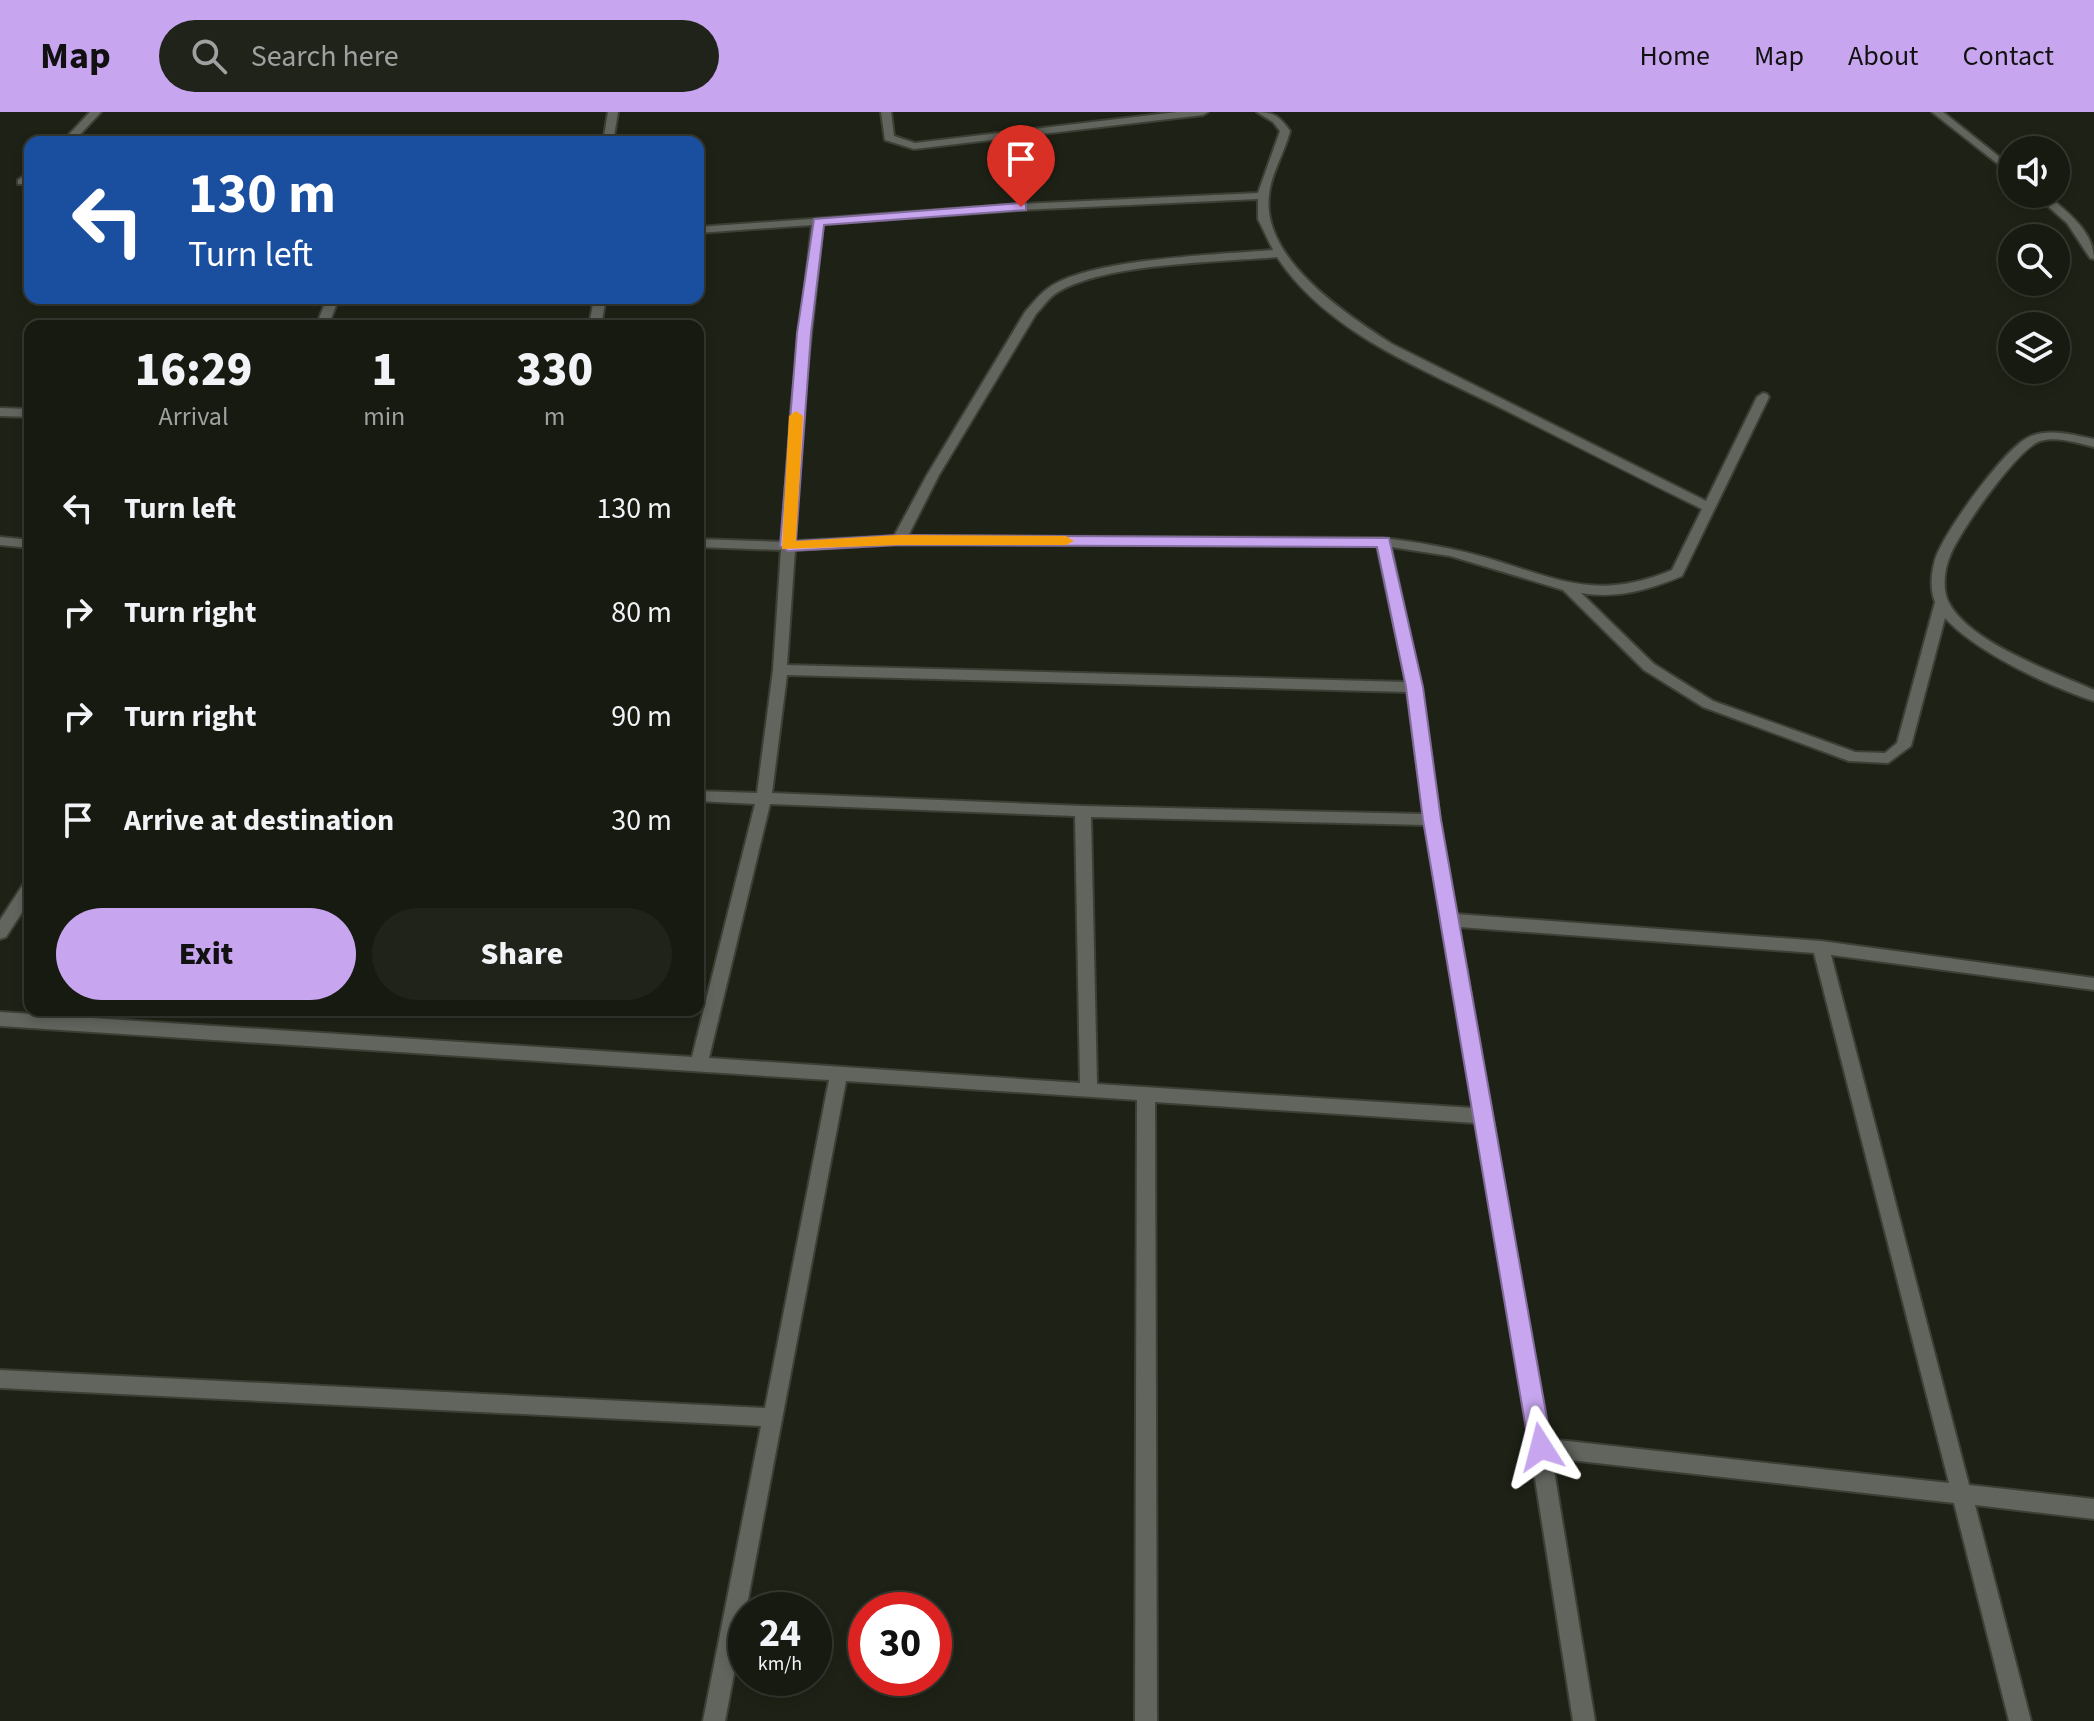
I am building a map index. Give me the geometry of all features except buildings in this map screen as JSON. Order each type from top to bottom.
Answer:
[{"type":"street","points":[[73,136],[96,112]]},
{"type":"street","points":[[609,136],[613,112]]},
{"type":"street","points":[[886,112],[889,138],[914,146],[1203,112]]},
{"type":"street","points":[[1262,112],[1277,120],[1285,131],[1278,160],[1263,196],[1263,218],[1280,253],[1338,315],[1388,347],[1709,508]]},
{"type":"street","points":[[1937,112],[1998,161]]},
{"type":"street","points":[[704,230],[1263,196]]},
{"type":"street","points":[[2056,208],[2071,221],[2094,256]]},
{"type":"street","points":[[699,1065],[764,797],[780,670],[804,333],[818,221]]},
{"type":"street","points":[[899,540],[933,475],[1031,312],[1053,291],[1083,277],[1115,271],[1280,253]]},
{"type":"street","points":[[704,543],[788,546],[899,540],[1383,542],[1451,552],[1570,590],[1607,592],[1657,584],[1677,573],[1763,397]]},
{"type":"street","points":[[0,412],[24,413]]},
{"type":"street","points":[[2094,443],[2058,437],[2033,439],[2008,459],[1944,552],[1938,582],[1942,602],[1958,625],[1992,647],[2094,696]]},
{"type":"street","points":[[0,541],[24,543]]},
{"type":"street","points":[[1383,542],[1414,687],[1432,820],[1541,1447],[1584,1721]]},
{"type":"street","points":[[1570,590],[1649,667],[1708,704],[1854,757],[1888,758],[1904,746],[1942,602]]},
{"type":"street","points":[[780,670],[1414,687]]},
{"type":"street","points":[[704,796],[1083,811],[1432,820]]},
{"type":"street","points":[[1083,811],[1089,1090]]},
{"type":"street","points":[[0,933],[24,896]]},
{"type":"street","points":[[1449,920],[1821,947],[2094,984]]},
{"type":"street","points":[[1821,947],[2020,1721]]},
{"type":"street","points":[[0,1019],[1484,1116]]},
{"type":"street","points":[[714,1721],[839,1074]]},
{"type":"street","points":[[1146,1094],[1146,1721]]},
{"type":"street","points":[[0,1379],[774,1418]]},
{"type":"street","points":[[1541,1447],[2094,1509]]},
{"type":"slow traffic","points":[[796,416],[788,546],[899,540],[1066,541]]},
{"type":"route","points":[[1021,207],[818,221],[804,333],[788,546],[899,540],[1383,542],[1414,687],[1432,820],[1541,1447]]}]
